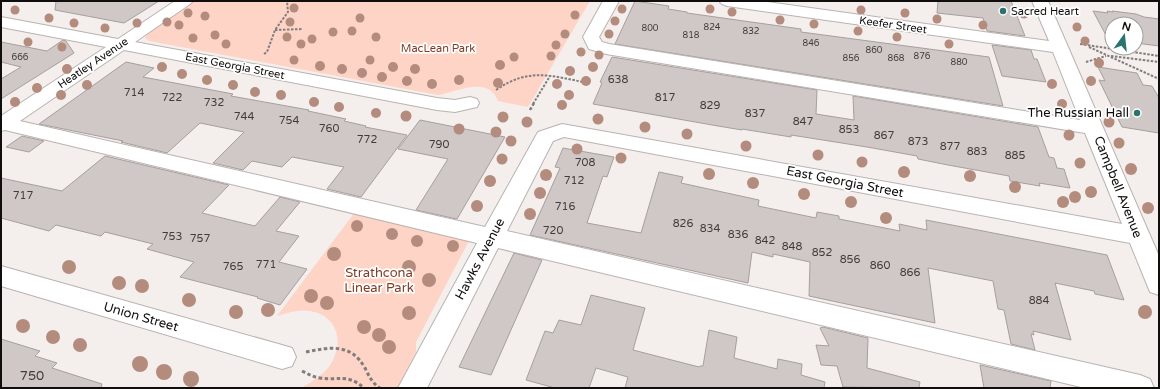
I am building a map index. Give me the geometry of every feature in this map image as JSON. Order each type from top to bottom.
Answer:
[{"type":"street","name":"Heatley Avenue","points":[[2,124],[185,1]]},
{"type":"street","points":[[611,1],[591,37],[595,45],[606,49],[1094,128]]},
{"type":"street","name":"Keefer Street","points":[[727,1],[1068,46]]},
{"type":"street","name":"Campbell Avenue","points":[[1040,1],[1068,46],[1094,128],[1159,285]]},
{"type":"street","name":"East Georgia Street","points":[[1,22],[437,104],[455,106],[470,103]]},
{"type":"street","points":[[2,124],[1140,388]]},
{"type":"street","name":"East Georgia Street","points":[[553,133],[562,130],[573,131],[1138,236]]},
{"type":"street","name":"Hawks Avenue","points":[[412,388],[541,144],[545,137],[553,133]]},
{"type":"street","name":"Union Street","points":[[1,276],[282,357]]},
{"type":"path","points":[[248,69],[267,52],[275,30],[288,12],[287,1]]},
{"type":"path","points":[[275,30],[303,28]]},
{"type":"path","points":[[1068,46],[1084,45],[1159,56]]},
{"type":"path","points":[[1084,45],[1104,55]]},
{"type":"path","points":[[1107,56],[1159,79]]},
{"type":"path","points":[[1084,63],[1107,56],[1159,62]]},
{"type":"path","points":[[496,90],[509,79],[531,74],[588,83]]},
{"type":"path","points":[[530,110],[550,76]]},
{"type":"path","points":[[282,357],[326,348],[343,349],[351,352],[361,360],[372,381],[380,388]]},
{"type":"path","points":[[282,357],[308,375],[326,379],[349,377],[356,380],[364,388]]},
{"type":"green space","name":"MacLean Park","points":[[195,1],[590,1],[528,107],[498,101],[494,93],[488,89],[480,87],[472,87],[438,95],[149,41],[145,38],[148,33]]},
{"type":"green space","name":"Strathcona Linear Park","points":[[355,212],[470,239],[416,342],[416,352],[398,388],[301,388],[327,369],[333,360],[338,344],[335,329],[326,317],[319,313],[297,311],[277,316]]},
{"type":"building","points":[[56,1],[159,1],[124,23],[55,10]]},
{"type":"building","points":[[635,1],[669,6],[668,9],[687,13],[801,29],[801,32],[989,57],[1003,106],[615,44]]},
{"type":"building","points":[[938,1],[1011,1],[1025,36],[987,31],[983,18],[937,13]]},
{"type":"building","points":[[1093,11],[1108,13],[1107,11],[1113,12],[1112,11],[1141,16],[1104,16],[1104,32]]},
{"type":"building","points":[[1144,17],[1159,19],[1159,46],[1144,44]]},
{"type":"building","points":[[63,40],[66,41],[74,53],[1,99],[1,79],[21,67],[1,62],[1,42],[47,51]]},
{"type":"building","points":[[992,45],[1031,50],[1034,59],[1037,59],[1046,82],[1002,76]]},
{"type":"building","points":[[612,57],[817,90],[816,114],[854,120],[853,96],[1038,127],[1049,157],[1054,158],[1057,168],[1064,169],[1070,188],[1039,183],[1040,186],[1010,181],[1009,176],[918,159],[917,156],[867,147],[791,135],[791,137],[742,130],[593,104],[602,83],[600,82]]},
{"type":"building","points":[[126,62],[154,68],[143,77],[233,94],[231,96],[309,110],[308,111],[346,119],[344,121],[366,126],[365,127],[407,135],[361,197],[327,189],[344,167],[292,157],[282,167],[252,161],[243,170],[213,163],[244,132],[200,123],[167,153],[121,142],[123,141],[39,124]]},
{"type":"building","name":"The Russian Hall","points":[[1098,67],[1137,73],[1143,85],[1152,86],[1159,98],[1159,133],[1122,127],[1099,80],[1105,81]]},
{"type":"building","points":[[420,120],[505,137],[457,219],[416,210],[448,159],[398,149]]},
{"type":"building","points":[[22,136],[44,141],[29,152],[6,147]]},
{"type":"building","points":[[563,148],[614,157],[607,177],[603,176],[587,223],[641,233],[659,172],[683,177],[681,183],[759,200],[758,206],[816,218],[817,212],[839,216],[839,219],[900,231],[899,224],[927,230],[926,220],[1107,255],[1124,300],[1095,294],[1094,291],[1055,283],[1071,340],[1033,331],[1034,335],[1031,334],[1035,350],[1011,344],[1004,310],[998,309],[993,281],[928,268],[935,323],[809,296],[810,262],[773,254],[773,257],[752,252],[748,283],[530,235],[560,168],[555,167]]},
{"type":"building","points":[[105,156],[229,185],[202,213],[255,226],[280,197],[300,202],[276,231],[299,236],[279,262],[307,269],[280,305],[257,298],[258,297],[180,277],[194,262],[147,249],[153,244],[105,232],[101,236],[56,225],[49,231],[1,218],[1,178],[62,191]]},
{"type":"building","points":[[514,253],[542,260],[491,375],[459,367]]},
{"type":"building","points":[[591,295],[645,308],[633,350],[699,367],[703,366],[709,330],[737,337],[734,358],[777,369],[778,359],[802,364],[801,375],[825,382],[824,388],[625,388],[628,377],[596,368],[589,388],[555,388],[526,380],[545,331],[553,333],[559,320],[581,325]]},
{"type":"building","points":[[823,327],[868,338],[867,368],[920,382],[919,388],[843,387],[837,366],[821,365],[816,345],[829,346],[820,328]]},
{"type":"building","points":[[1,339],[40,351],[35,356],[57,363],[52,368],[102,384],[101,388],[1,388]]},
{"type":"building","points":[[980,365],[1051,381],[1050,388],[984,388]]},
{"type":"place","name":"Sacred Heart","points":[[1003,11]]},
{"type":"place","name":"The Russian Hall","points":[[1137,113]]}]
